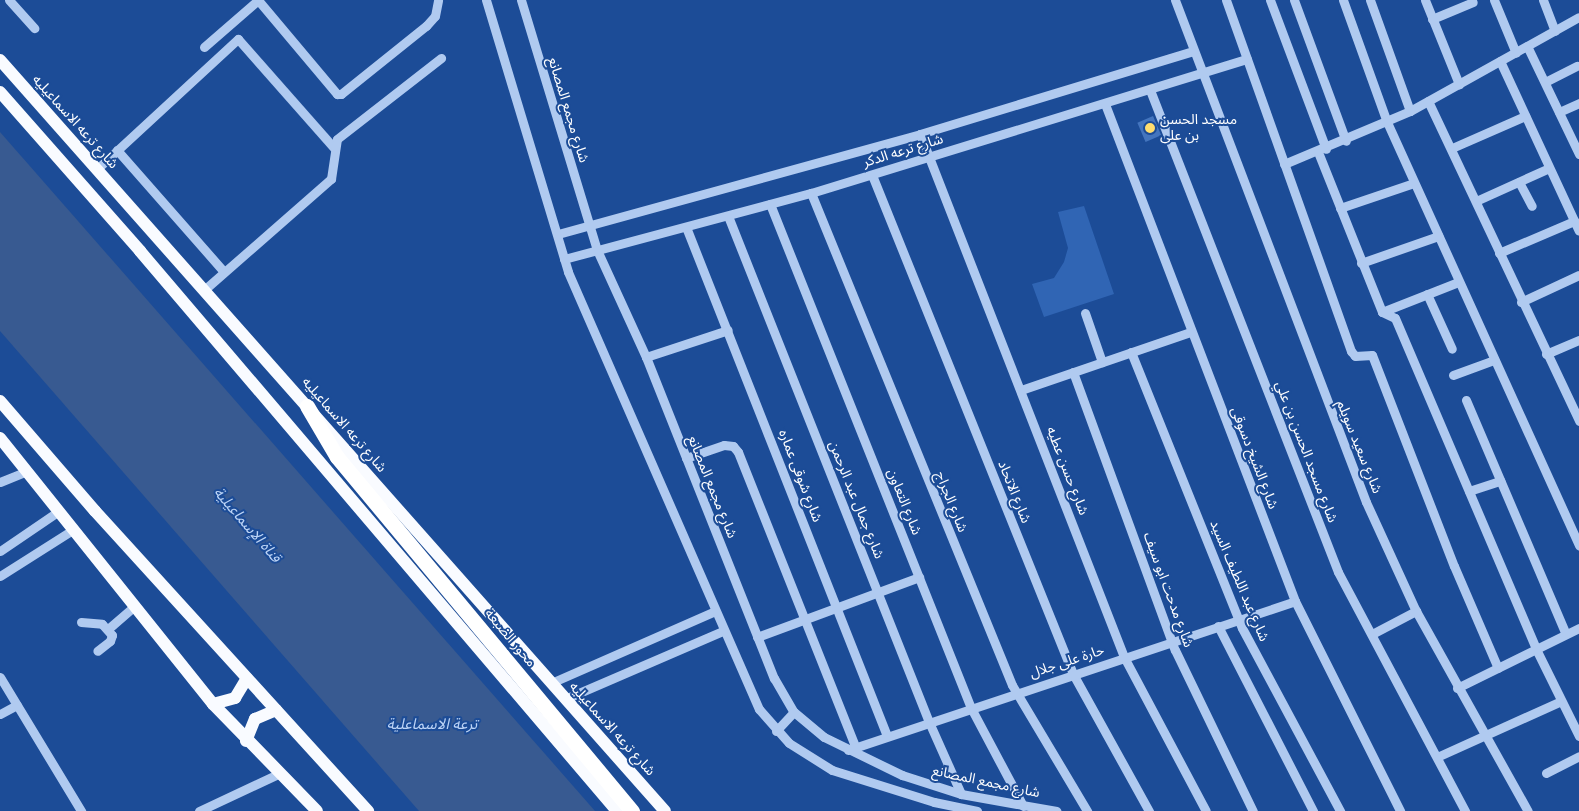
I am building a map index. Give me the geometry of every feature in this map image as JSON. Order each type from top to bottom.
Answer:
[{"type":"highway","name":"محور الضبعة","points":[[307,406],[330,447],[362,487],[632,811]]},
{"type":"main road","name":"شارع ترعه الاسماعيليه","points":[[0,60],[665,811]]},
{"type":"main road","points":[[0,92],[146,258],[617,811]]},
{"type":"main road","points":[[0,401],[95,511],[368,811]]},
{"type":"main road","points":[[0,438],[71,531],[213,704],[278,774],[317,811]]},
{"type":"main road","points":[[213,704],[236,698],[247,678]]},
{"type":"main road","points":[[246,741],[254,719],[276,710]]},
{"type":"street","points":[[8,0],[34,28]]},
{"type":"street","points":[[204,47],[258,0],[330,87],[341,94],[426,26],[435,16],[438,0]]},
{"type":"street","points":[[486,0],[564,259],[750,693],[776,731],[802,754],[832,770],[934,802],[977,811]]},
{"type":"street","name":"شارع مجمع المصانع","points":[[521,0],[588,226],[597,250],[646,357],[774,678],[794,712],[812,729],[902,775],[961,794],[1056,811]]},
{"type":"street","name":"شارع سعيد سويلم","points":[[1175,0],[1349,462],[1416,611],[1456,688],[1528,811]]},
{"type":"street","points":[[1226,0],[1351,351],[1355,356],[1372,355],[1451,560],[1498,668]]},
{"type":"street","points":[[1270,0],[1340,208],[1361,263],[1384,313],[1396,318],[1536,649],[1560,701],[1579,736]]},
{"type":"street","points":[[1294,0],[1346,141]]},
{"type":"street","points":[[1343,0],[1387,122],[1579,545]]},
{"type":"street","points":[[1370,0],[1410,111]]},
{"type":"street","points":[[1424,0],[1459,84]]},
{"type":"street","points":[[1494,0],[1516,52]]},
{"type":"street","points":[[1543,0],[1555,30]]},
{"type":"street","points":[[1432,19],[1472,2]]},
{"type":"street","points":[[1284,164],[1346,141],[1410,111],[1579,18]]},
{"type":"street","points":[[97,169],[238,39],[334,148]]},
{"type":"street","points":[[1527,46],[1559,112],[1577,143],[1579,154]]},
{"type":"street","name":"شارع ترعه الدكر","points":[[558,234],[920,134],[1194,50]]},
{"type":"street","points":[[204,290],[331,179],[334,148],[337,139],[441,58]]},
{"type":"street","name":"شارع ترعه الدكر","points":[[564,259],[811,193],[1203,75],[1247,59]]},
{"type":"street","points":[[1500,61],[1579,231]]},
{"type":"street","points":[[1545,82],[1577,66]]},
{"type":"street","name":"شارع مسجد الحسن بن علي","points":[[1150,90],[1338,572],[1464,811]]},
{"type":"street","points":[[1428,101],[1452,148],[1546,354],[1575,402],[1579,421]]},
{"type":"street","points":[[1559,112],[1579,103]]},
{"type":"street","name":"شارع الشيخ دسوقى","points":[[1105,104],[1190,332],[1295,601],[1400,811]]},
{"type":"street","points":[[1452,148],[1525,116]]},
{"type":"street","name":"شارع حسن عطيه","points":[[920,134],[1124,657],[1206,811]]},
{"type":"street","points":[[117,150],[224,272]]},
{"type":"street","points":[[1476,201],[1549,168]]},
{"type":"street","name":"شارع الاتحاد","points":[[872,175],[1073,674],[1149,811]]},
{"type":"street","points":[[1519,182],[1532,206]]},
{"type":"street","points":[[1340,208],[1414,183]]},
{"type":"street","name":"شارع الجراج","points":[[811,193],[1015,694],[1087,811]]},
{"type":"street","name":"شارع التعاون","points":[[770,204],[971,708],[1023,806]]},
{"type":"street","name":"شارع جمال عبد الرحمن","points":[[728,216],[929,722],[961,794]]},
{"type":"street","points":[[1499,254],[1574,221]]},
{"type":"street","name":"شارع شوقى عماره","points":[[686,227],[887,736]]},
{"type":"street","points":[[1361,263],[1438,236]]},
{"type":"street","points":[[1521,302],[1579,275]]},
{"type":"street","points":[[1384,313],[1458,282]]},
{"type":"street","points":[[1427,294],[1452,349]]},
{"type":"street","points":[[1085,313],[1102,362]]},
{"type":"street","points":[[646,357],[728,330]]},
{"type":"street","points":[[1021,390],[1190,332]]},
{"type":"street","points":[[1546,354],[1579,340]]},
{"type":"street","name":"شارع عبد اللطيف السيد","points":[[1131,352],[1238,620],[1340,811]]},
{"type":"street","points":[[1453,375],[1494,360]]},
{"type":"street","name":"شارع مدحت ابو سيف","points":[[1073,372],[1172,642],[1253,811]]},
{"type":"street","points":[[1466,400],[1566,634]]},
{"type":"street","points":[[686,458],[724,445],[736,449],[805,619],[852,748]]},
{"type":"street","points":[[0,482],[26,472]]},
{"type":"street","points":[[1469,491],[1500,480]]},
{"type":"street","points":[[0,551],[56,512]]},
{"type":"street","points":[[0,576],[71,531]]},
{"type":"street","points":[[757,637],[919,577]]},
{"type":"street","name":"حارة على جلال","points":[[852,748],[1295,601]]},
{"type":"street","points":[[108,629],[134,606]]},
{"type":"street","points":[[551,683],[715,611]]},
{"type":"street","points":[[1372,634],[1416,611]]},
{"type":"street","points":[[82,622],[98,622],[108,629],[112,639],[97,651]]},
{"type":"street","points":[[1218,626],[1313,811]]},
{"type":"street","points":[[1456,688],[1566,634],[1578,630]]},
{"type":"street","points":[[565,699],[723,631]]},
{"type":"street","points":[[0,677],[81,811]]},
{"type":"street","points":[[1437,757],[1560,701]]},
{"type":"street","points":[[0,714],[17,705]]},
{"type":"street","points":[[776,731],[794,712]]},
{"type":"street","points":[[1546,773],[1579,756]]},
{"type":"street","points":[[199,811],[278,774]]},
{"type":"street","points":[[934,802],[939,811]]},
{"type":"shaded area","points":[[1084,206],[1114,294],[1044,317],[1032,284],[1054,278],[1064,262],[1068,248],[1058,212]]},
{"type":"water","name":"ترعة الاسماعلية","points":[[0,132],[595,811],[419,811],[0,331]]},
{"type":"building","name":"مسجد الحسن بن على","points":[[1153,116],[1161,135],[1146,142],[1137,123]]},
{"type":"place","name":"مسجد الحسن بن على","points":[[1150,128]]},
{"type":"water label","name":"قناة الإسماعيلية","points":[[247,525]]}]
